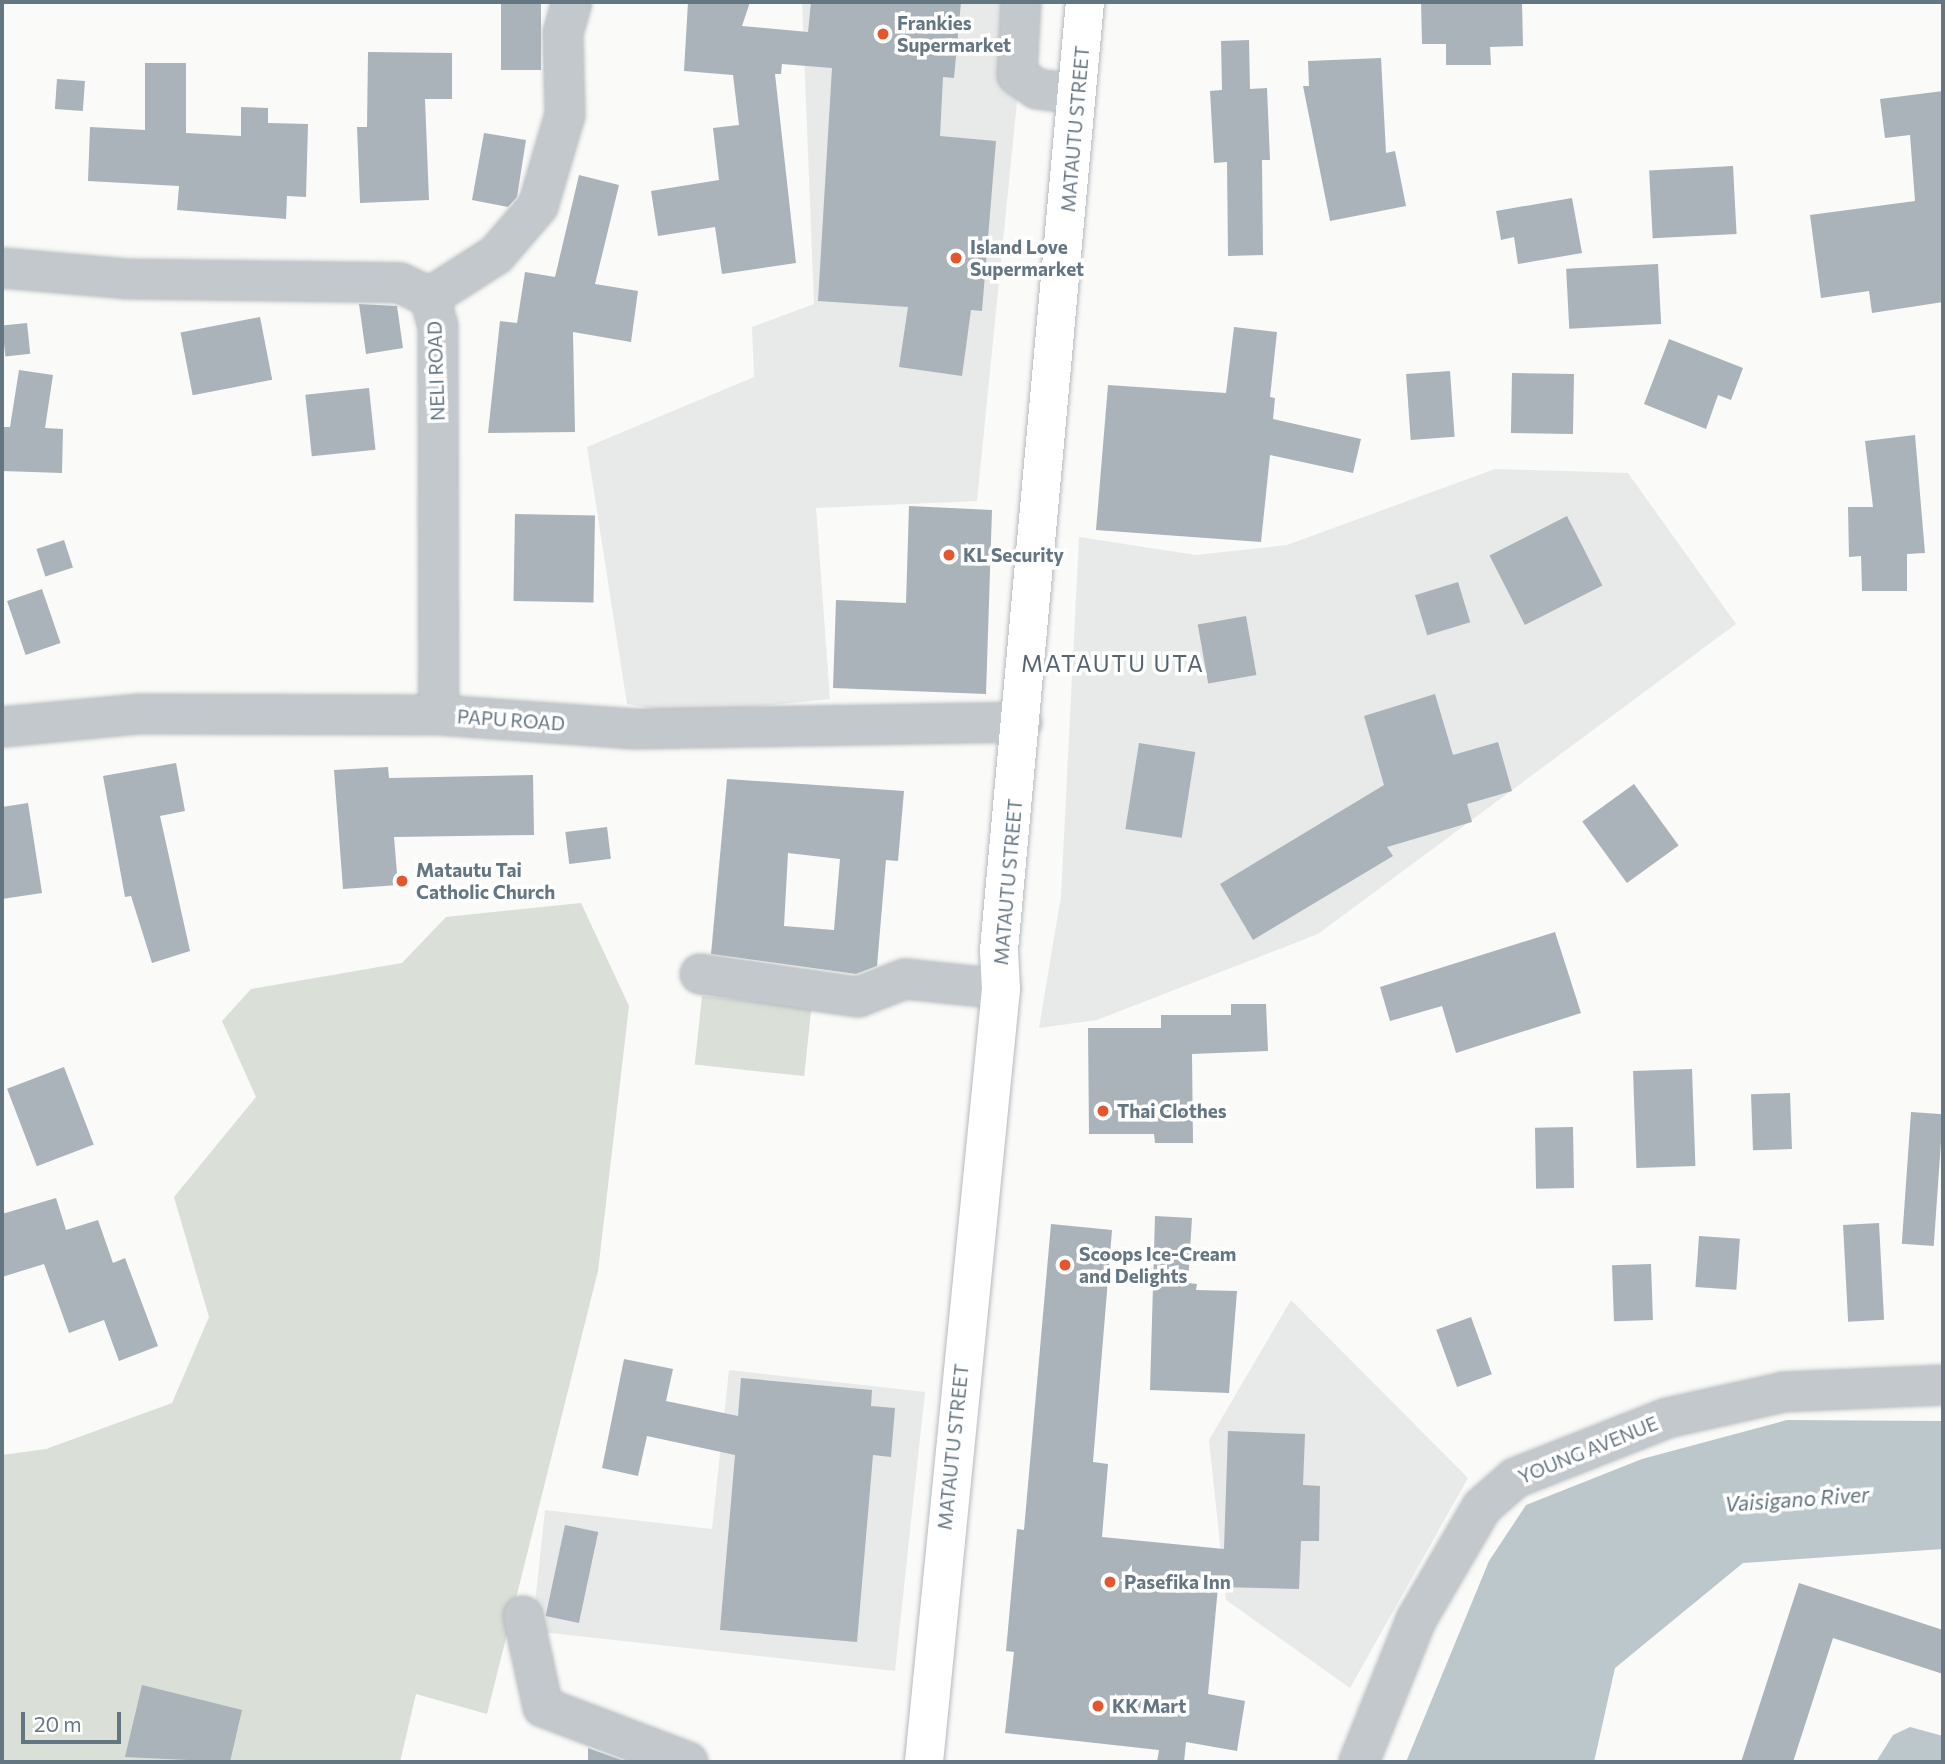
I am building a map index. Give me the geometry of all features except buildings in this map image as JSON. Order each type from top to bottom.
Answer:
[{"type":"main road","name":"MATAUTU STREET","points":[[924,1762],[1001,989],[999,950],[1022,722],[1085,2]]},
{"type":"street","name":"NELI ROAD","points":[[439,715],[438,326],[430,297],[496,255],[538,206],[565,115],[563,33],[572,2]]},
{"type":"street","points":[[1021,2],[1017,75],[1037,89],[1077,93]]},
{"type":"street","points":[[2,268],[127,279],[400,283],[430,297]]},
{"type":"street","name":"PAPU ROAD","points":[[3,721],[140,714],[439,715],[635,729],[1022,722]]},
{"type":"street","points":[[700,974],[858,997],[905,979],[1001,989]]},
{"type":"street","name":"YOUNG AVENUE","points":[[1359,1762],[1416,1620],[1482,1507],[1515,1478],[1667,1418],[1771,1395],[1943,1385]]},
{"type":"street","points":[[523,1616],[543,1707],[688,1762]]},
{"type":"shaded area","points":[[802,2],[1027,2],[977,501],[816,508],[830,699],[685,714],[627,704],[587,447],[754,377],[752,327],[814,304]]},
{"type":"shaded area","points":[[1495,469],[1628,473],[1736,624],[1318,934],[1097,1020],[1039,1028],[1061,896],[1079,537],[1196,555],[1287,545]]},
{"type":"shaded area","points":[[581,903],[629,1006],[598,1271],[487,1714],[416,1694],[400,1762],[2,1762],[2,1455],[46,1449],[172,1403],[209,1317],[174,1197],[256,1097],[222,1021],[251,989],[402,963],[446,917]]},
{"type":"shaded area","points":[[702,996],[811,1007],[804,1076],[695,1065]]},
{"type":"shaded area","points":[[1291,1300],[1468,1478],[1350,1688],[1226,1600],[1209,1440]]},
{"type":"shaded area","points":[[729,1370],[925,1392],[895,1671],[532,1631],[545,1510],[712,1529]]},
{"type":"water","name":"Vaisigano River","points":[[1787,1420],[1943,1421],[1943,1549],[1743,1563],[1615,1668],[1594,1762],[1406,1762],[1489,1561],[1526,1505],[1642,1459]]},
{"type":"water","points":[[1910,1727],[1943,1736],[1943,1762],[1876,1762],[1893,1735]]},
{"type":"place","name":"Frankies Supermarket","points":[[883,34]]},
{"type":"place","name":"Island Love Supermarket","points":[[956,258]]},
{"type":"place","name":"KL Security","points":[[949,555]]},
{"type":"place","name":"Matautu Tai Catholic Church","points":[[402,881]]},
{"type":"place","name":"Thai Clothes","points":[[1103,1111]]},
{"type":"place","name":"Scoops Ice-Cream and Delights","points":[[1065,1265]]},
{"type":"place","name":"Pasefika Inn","points":[[1110,1582]]},
{"type":"place","name":"KK Mart","points":[[1098,1706]]},
{"type":"district","name":"MATAUTU UTA","points":[[1113,663]]}]
